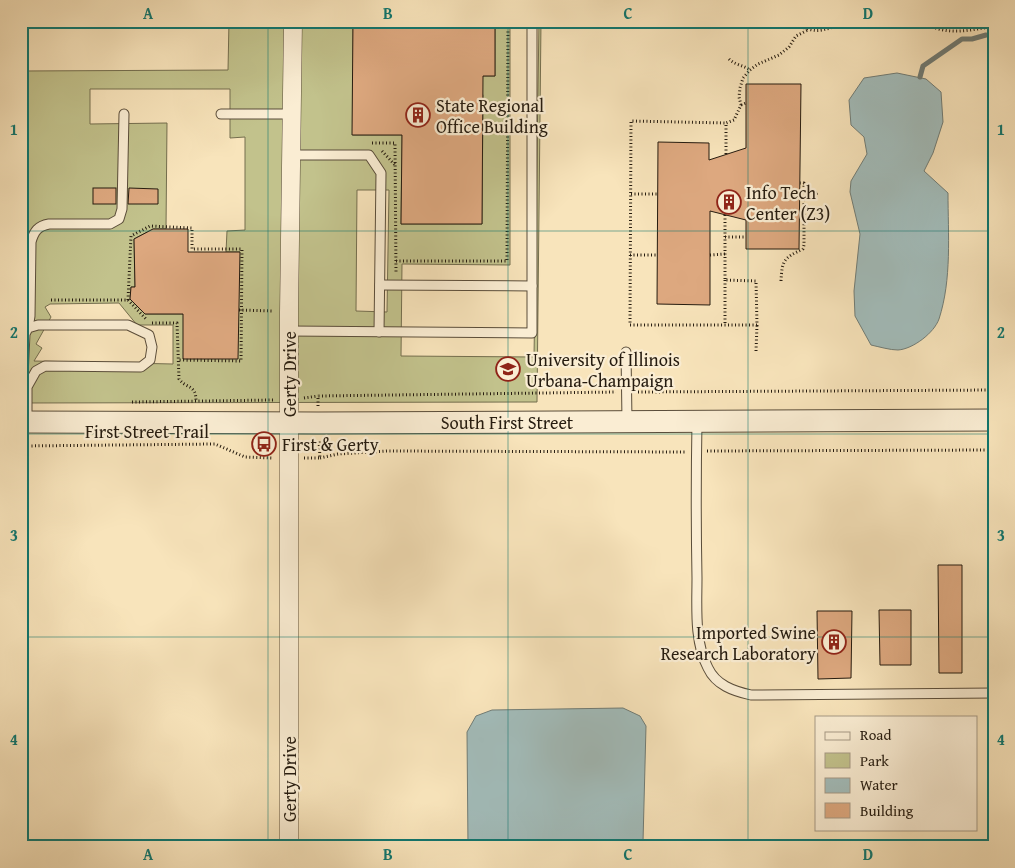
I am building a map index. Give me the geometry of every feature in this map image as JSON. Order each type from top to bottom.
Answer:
[{"type":"street","name":"Gerty Drive","points":[[289,847],[289,312],[293,21]]},
{"type":"street","name":"South First Street","points":[[24,422],[289,423],[994,420]]},
{"type":"lane","points":[[289,331],[532,333],[532,21]]},
{"type":"lane","points":[[27,386],[23,377],[25,334],[28,328],[31,242],[34,232],[40,226],[49,224],[110,224],[119,219],[122,209],[124,114]]},
{"type":"lane","points":[[221,114],[292,114]]},
{"type":"lane","points":[[291,155],[369,155],[381,173],[379,332]]},
{"type":"lane","points":[[380,285],[532,286]]},
{"type":"lane","points":[[24,422],[27,386],[36,372],[45,366],[141,367],[150,360],[152,347],[149,335],[128,325],[38,325],[28,328]]},
{"type":"lane","points":[[626,352],[627,421]]},
{"type":"lane","points":[[697,421],[696,548],[700,646],[708,669],[719,683],[734,691],[751,695],[994,693]]},
{"type":"path","points":[[396,261],[507,261],[508,21]]},
{"type":"path","points":[[798,21],[798,24],[809,30],[820,31],[833,27],[931,26],[956,33],[992,29]]},
{"type":"path","points":[[992,29],[993,21]]},
{"type":"path","points":[[986,22],[992,29]]},
{"type":"path","points":[[757,324],[630,325],[631,121],[726,123],[734,120],[741,105],[739,97],[743,78],[758,64],[779,55],[789,48],[796,36],[809,30]]},
{"type":"path","points":[[729,59],[750,70]]},
{"type":"path","points":[[741,105],[746,103]]},
{"type":"path","points":[[726,123],[726,154]]},
{"type":"path","points":[[781,281],[784,261],[788,256],[803,249],[804,244],[804,183],[800,182]]},
{"type":"path","points":[[804,200],[819,192]]},
{"type":"path","points":[[630,194],[658,194]]},
{"type":"path","points":[[725,215],[725,325]]},
{"type":"path","points":[[128,300],[131,236],[150,226],[192,228],[192,249],[242,249],[241,361],[178,360]]},
{"type":"path","points":[[725,238],[746,238]]},
{"type":"path","points":[[630,255],[658,254]]},
{"type":"path","points":[[710,255],[725,254]]},
{"type":"path","points":[[725,280],[756,281],[756,351]]},
{"type":"path","points":[[240,310],[289,312]]},
{"type":"path","name":"First Street Trail","points":[[21,446],[216,444],[245,457],[270,458]]},
{"type":"path","points":[[320,448],[320,458]]},
{"type":"path","points":[[708,451],[994,450]]},
{"type":"path","points":[[312,458],[338,454],[387,451],[684,452]]},
{"type":"green space","points":[[229,21],[353,21],[353,135],[402,135],[401,224],[482,224],[483,95],[469,76],[495,76],[495,21],[510,21],[510,265],[402,264],[401,356],[534,357],[539,21],[541,21],[537,402],[21,403],[21,71],[228,70]],"holes":[[[90,89],[230,89],[230,138],[245,137],[245,230],[227,231],[226,252],[240,252],[183,314],[145,314],[130,299],[131,287],[135,287],[134,239],[153,229],[166,229],[167,123],[90,124]],[[357,190],[389,190],[387,312],[356,311]],[[119,303],[137,325],[173,325],[173,364],[34,361],[42,348],[36,344],[51,317],[45,307],[50,304]]]},
{"type":"water","points":[[897,73],[926,79],[941,92],[943,122],[933,153],[924,171],[948,193],[949,240],[946,288],[939,319],[928,335],[910,347],[898,350],[871,345],[855,316],[854,291],[860,234],[850,192],[851,181],[867,154],[864,137],[851,125],[849,100],[864,78]]},
{"type":"water","points":[[623,708],[640,716],[646,726],[643,842],[641,847],[468,847],[467,732],[476,716],[492,710]]},
{"type":"building","name":"State Regional Office Building","points":[[353,21],[495,21],[495,76],[483,76],[482,224],[401,224],[402,135],[352,135]]},
{"type":"building","name":"Info Tech Center (Z3)","points":[[746,84],[801,84],[799,249],[746,249],[746,220],[710,211],[710,305],[657,304],[658,142],[709,143],[709,160],[746,148]]},
{"type":"building","points":[[93,188],[116,188],[116,204],[93,204]]},
{"type":"building","points":[[129,188],[158,189],[158,204],[128,204]]},
{"type":"building","points":[[153,229],[188,229],[188,252],[240,252],[238,359],[183,359],[183,314],[145,314],[130,299],[131,287],[135,287],[134,239]]},
{"type":"building","points":[[938,565],[962,565],[962,673],[939,673]]},
{"type":"building","points":[[879,610],[911,610],[911,665],[880,665]]},
{"type":"building","points":[[817,611],[852,611],[851,678],[818,679]]},
{"type":"waterway","points":[[920,77],[923,66],[962,39],[972,39],[986,35]]},
{"type":"place","name":"State Regional Office Building","points":[[418,115]]},
{"type":"place","name":"Info Tech Center (Z3)","points":[[729,202]]},
{"type":"place","name":"University of Illinois Urbana-Champaign","points":[[508,369]]},
{"type":"place","name":"First & Gerty","points":[[264,444]]},
{"type":"place","name":"Imported Swine Research Laboratory","points":[[834,642]]}]
